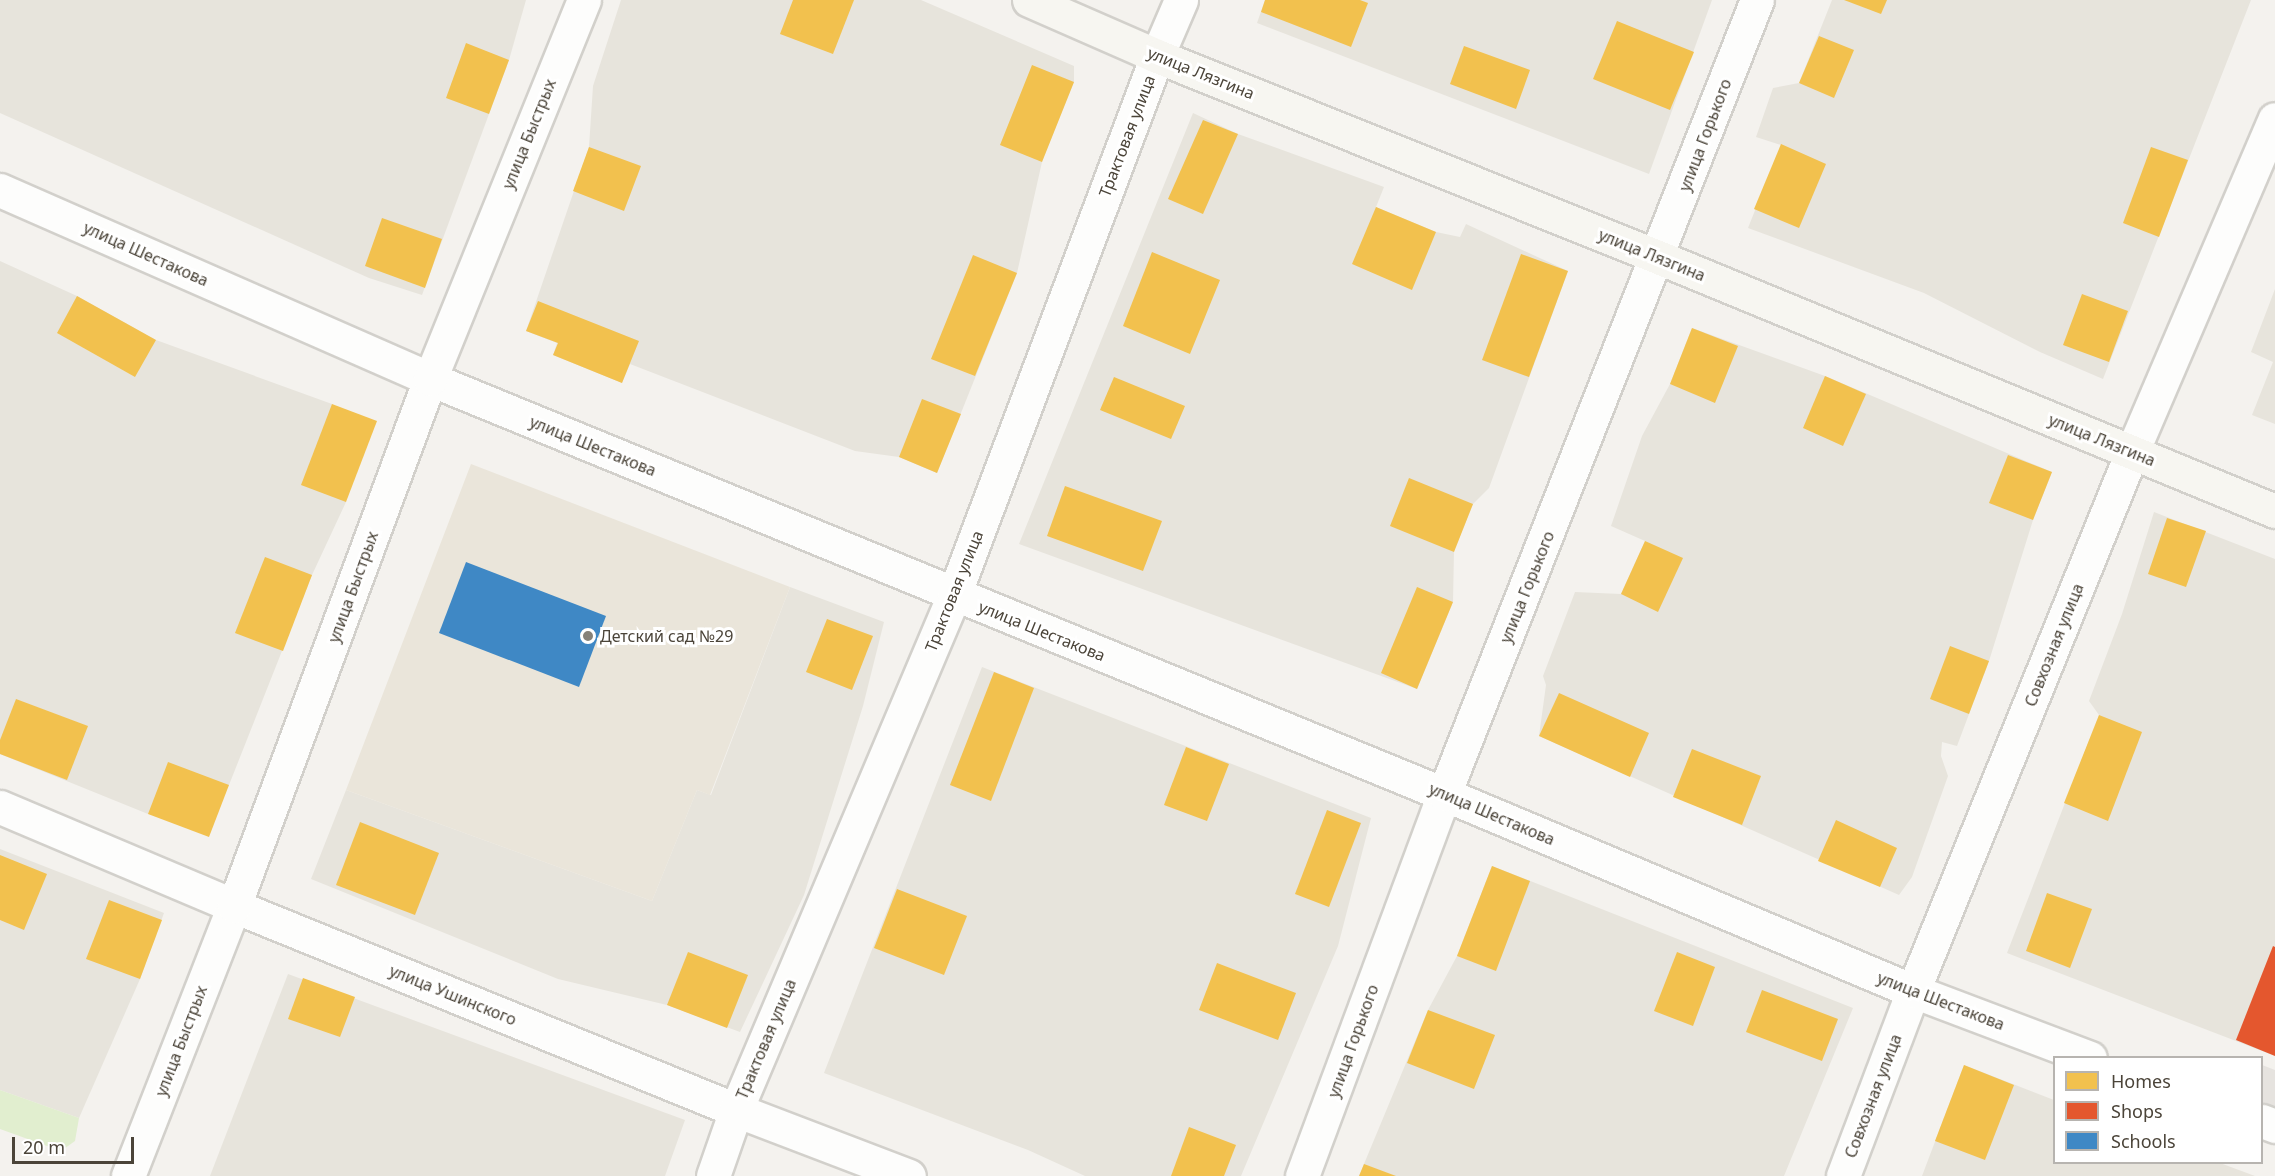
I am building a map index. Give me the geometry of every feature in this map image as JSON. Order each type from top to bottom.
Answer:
[{"type":"main road","name":"улица Лязгина","points":[[1029,0],[1157,56],[1658,257],[2275,511]]},
{"type":"street","name":"улица Быстрых","points":[[128,1176],[234,906],[430,379],[584,0]]},
{"type":"street","name":"Трактовая улица","points":[[714,1176],[736,1110],[954,595],[1157,56],[1181,0]]},
{"type":"street","name":"улица Горького","points":[[1302,1176],[1444,794],[1658,257],[1757,0]]},
{"type":"street","name":"Совхозная улица","points":[[1843,1176],[1913,992],[2132,452],[2275,119]]},
{"type":"street","name":"улица Шестакова","points":[[0,190],[430,379],[1444,794],[1913,992],[2085,1056]]},
{"type":"street","name":"улица Ушинского","points":[[0,807],[234,906],[736,1110],[909,1176]]},
{"type":"shaded area","points":[[0,0],[526,0],[509,60],[422,295],[369,278],[0,113]]},
{"type":"shaded area","points":[[621,0],[921,0],[1074,66],[1074,82],[1042,162],[1017,273],[937,473],[899,457],[855,451],[630,364],[622,383],[553,355],[557,343],[526,331],[589,147],[593,86]]},
{"type":"shaded area","points":[[1265,0],[1712,0],[1649,174],[1257,23]]},
{"type":"shaded area","points":[[1832,0],[2251,0],[2103,379],[2040,352],[1924,293],[1748,228],[1781,145],[1756,137],[1773,88],[1799,83]]},
{"type":"shaded area","points":[[1193,113],[1238,134],[1384,187],[1376,207],[1436,232],[1460,237],[1466,224],[1568,271],[1489,488],[1473,504],[1454,551],[1453,602],[1417,689],[1019,544]]},
{"type":"shaded area","points":[[0,261],[77,296],[156,340],[332,404],[346,502],[312,575],[229,785],[148,814],[0,754]]},
{"type":"shaded area","points":[[2275,289],[2275,424],[2252,415],[2273,362],[2251,352]]},
{"type":"shaded area","points":[[1692,328],[1825,376],[2052,472],[2033,520],[1989,661],[1957,746],[1942,742],[1941,756],[1948,776],[1912,877],[1899,895],[1539,736],[1546,685],[1543,676],[1575,592],[1621,594],[1645,541],[1611,526],[1642,436],[1670,384]]},
{"type":"shaded area","name":"Детский сад №29","points":[[471,464],[790,587],[710,795],[697,790],[652,901],[346,790]]},
{"type":"shaded area","points":[[2154,512],[2275,559],[2275,1056],[2007,953],[2099,715],[2089,701],[2122,614]]},
{"type":"shaded area","points":[[790,587],[884,622],[863,706],[804,895],[740,1032],[667,1005],[558,979],[311,879],[346,790],[652,901],[697,790],[711,795]]},
{"type":"shaded area","points":[[982,667],[1371,818],[1338,946],[1241,1176],[1085,1176],[1028,1150],[824,1073]]},
{"type":"shaded area","points":[[0,849],[164,913],[140,979],[79,1118],[0,1090]]},
{"type":"shaded area","points":[[1492,866],[1853,1008],[1784,1176],[1359,1176],[1428,1010],[1457,956]]},
{"type":"shaded area","points":[[288,974],[685,1120],[665,1176],[210,1176]]},
{"type":"shaded area","points":[[1964,1065],[2053,1100],[2053,1164],[2223,1164],[2255,1176],[1922,1176]]},
{"type":"shaded area","points":[[2263,1065],[2275,1070],[2275,1110],[2263,1105]]},
{"type":"green space","points":[[0,1090],[79,1118],[75,1141],[61,1151],[0,1129]]},
{"type":"building: Homes","points":[[793,0],[854,0],[833,54],[780,34]]},
{"type":"building: Homes","points":[[1265,0],[1360,0],[1368,3],[1351,47],[1261,12]]},
{"type":"building: Homes","points":[[1844,0],[1887,0],[1881,14]]},
{"type":"building: Homes","points":[[1617,21],[1694,52],[1670,110],[1593,79]]},
{"type":"building: Homes","points":[[1819,36],[1854,50],[1834,98],[1799,83]]},
{"type":"building: Homes","points":[[466,43],[509,60],[489,114],[446,98]]},
{"type":"building: Homes","points":[[1464,46],[1530,70],[1516,109],[1450,84]]},
{"type":"building: Homes","points":[[1032,65],[1074,82],[1042,162],[1000,145]]},
{"type":"building: Homes","points":[[1203,120],[1238,134],[1203,214],[1168,199]]},
{"type":"building: Homes","points":[[1781,144],[1826,164],[1799,228],[1754,209]]},
{"type":"building: Homes","points":[[589,147],[641,166],[624,211],[573,191]]},
{"type":"building: Homes","points":[[2151,147],[2188,160],[2159,237],[2123,223]]},
{"type":"building: Homes","points":[[1376,207],[1436,232],[1412,290],[1352,264]]},
{"type":"building: Homes","points":[[382,218],[442,239],[425,288],[365,266]]},
{"type":"building: Homes","points":[[1152,252],[1220,280],[1190,354],[1123,326]]},
{"type":"building: Homes","points":[[1521,254],[1568,271],[1529,377],[1482,360]]},
{"type":"building: Homes","points":[[973,255],[1017,273],[975,376],[931,359]]},
{"type":"building: Homes","points":[[2082,294],[2128,311],[2109,362],[2063,345]]},
{"type":"building: Homes","points":[[77,296],[156,340],[135,377],[57,333]]},
{"type":"building: Homes","points":[[538,301],[639,341],[622,383],[553,355],[558,343],[526,331]]},
{"type":"building: Homes","points":[[1692,328],[1738,346],[1715,403],[1670,384]]},
{"type":"building: Homes","points":[[1825,376],[1866,394],[1843,446],[1803,428]]},
{"type":"building: Homes","points":[[1114,377],[1185,406],[1171,439],[1100,410]]},
{"type":"building: Homes","points":[[922,399],[961,414],[937,473],[899,457]]},
{"type":"building: Homes","points":[[332,404],[377,421],[346,502],[301,485]]},
{"type":"building: Homes","points":[[2008,455],[2052,472],[2033,520],[1989,503]]},
{"type":"building: Homes","points":[[1409,478],[1473,504],[1454,552],[1390,526]]},
{"type":"building: Homes","points":[[1065,486],[1162,521],[1143,571],[1047,536]]},
{"type":"building: Homes","points":[[2167,518],[2206,531],[2186,587],[2148,574]]},
{"type":"building: Homes","points":[[1645,541],[1683,558],[1658,612],[1621,594]]},
{"type":"building: Homes","points":[[265,557],[312,575],[283,651],[235,633]]},
{"type":"building: Homes","points":[[1417,587],[1453,602],[1417,689],[1381,673]]},
{"type":"building: Homes","points":[[827,619],[873,636],[852,690],[806,672]]},
{"type":"building: Homes","points":[[1950,646],[1989,661],[1969,714],[1930,699]]},
{"type":"building: Homes","points":[[994,672],[1034,688],[991,801],[950,785]]},
{"type":"building: Homes","points":[[1559,693],[1649,733],[1630,777],[1539,736]]},
{"type":"building: Homes","points":[[16,699],[88,726],[67,780],[0,754],[0,740]]},
{"type":"building: Homes","points":[[2099,715],[2142,732],[2108,821],[2064,803]]},
{"type":"building: Homes","points":[[1186,747],[1229,764],[1207,821],[1164,805]]},
{"type":"building: Homes","points":[[1692,749],[1761,776],[1742,825],[1673,797]]},
{"type":"building: Homes","points":[[168,762],[229,785],[209,837],[148,814]]},
{"type":"building: Homes","points":[[1327,810],[1361,823],[1329,907],[1295,894]]},
{"type":"building: Homes","points":[[1836,820],[1897,848],[1880,887],[1818,861]]},
{"type":"building: Homes","points":[[360,822],[439,853],[415,915],[336,885]]},
{"type":"building: Homes","points":[[0,855],[47,874],[24,930],[0,920]]},
{"type":"building: Homes","points":[[1492,866],[1530,881],[1496,971],[1457,956]]},
{"type":"building: Homes","points":[[897,889],[967,916],[944,975],[874,948]]},
{"type":"building: Homes","points":[[2047,893],[2092,909],[2070,968],[2026,951]]},
{"type":"building: Homes","points":[[109,900],[162,920],[140,979],[86,959]]},
{"type":"building: Homes","points":[[688,952],[748,975],[727,1028],[667,1005]]},
{"type":"building: Homes","points":[[1677,952],[1715,967],[1693,1026],[1654,1011]]},
{"type":"building: Homes","points":[[1217,963],[1296,993],[1278,1040],[1199,1010]]},
{"type":"building: Homes","points":[[303,978],[355,997],[340,1037],[288,1019]]},
{"type":"building: Homes","points":[[1762,990],[1838,1019],[1822,1061],[1746,1032]]},
{"type":"building: Homes","points":[[1428,1010],[1495,1035],[1474,1089],[1407,1063]]},
{"type":"building: Homes","points":[[1964,1065],[2014,1085],[1985,1160],[1935,1141]]},
{"type":"building: Homes","points":[[1189,1127],[1236,1145],[1224,1176],[1171,1176]]},
{"type":"building: Homes","points":[[1364,1164],[1396,1176],[1359,1176]]},
{"type":"building: Shops","points":[[2273,946],[2275,947],[2275,1056],[2236,1040]]},
{"type":"building: Schools","points":[[466,562],[606,616],[579,687],[439,633]]},
{"type":"place","name":"Детский сад №29","points":[[588,636]]}]
